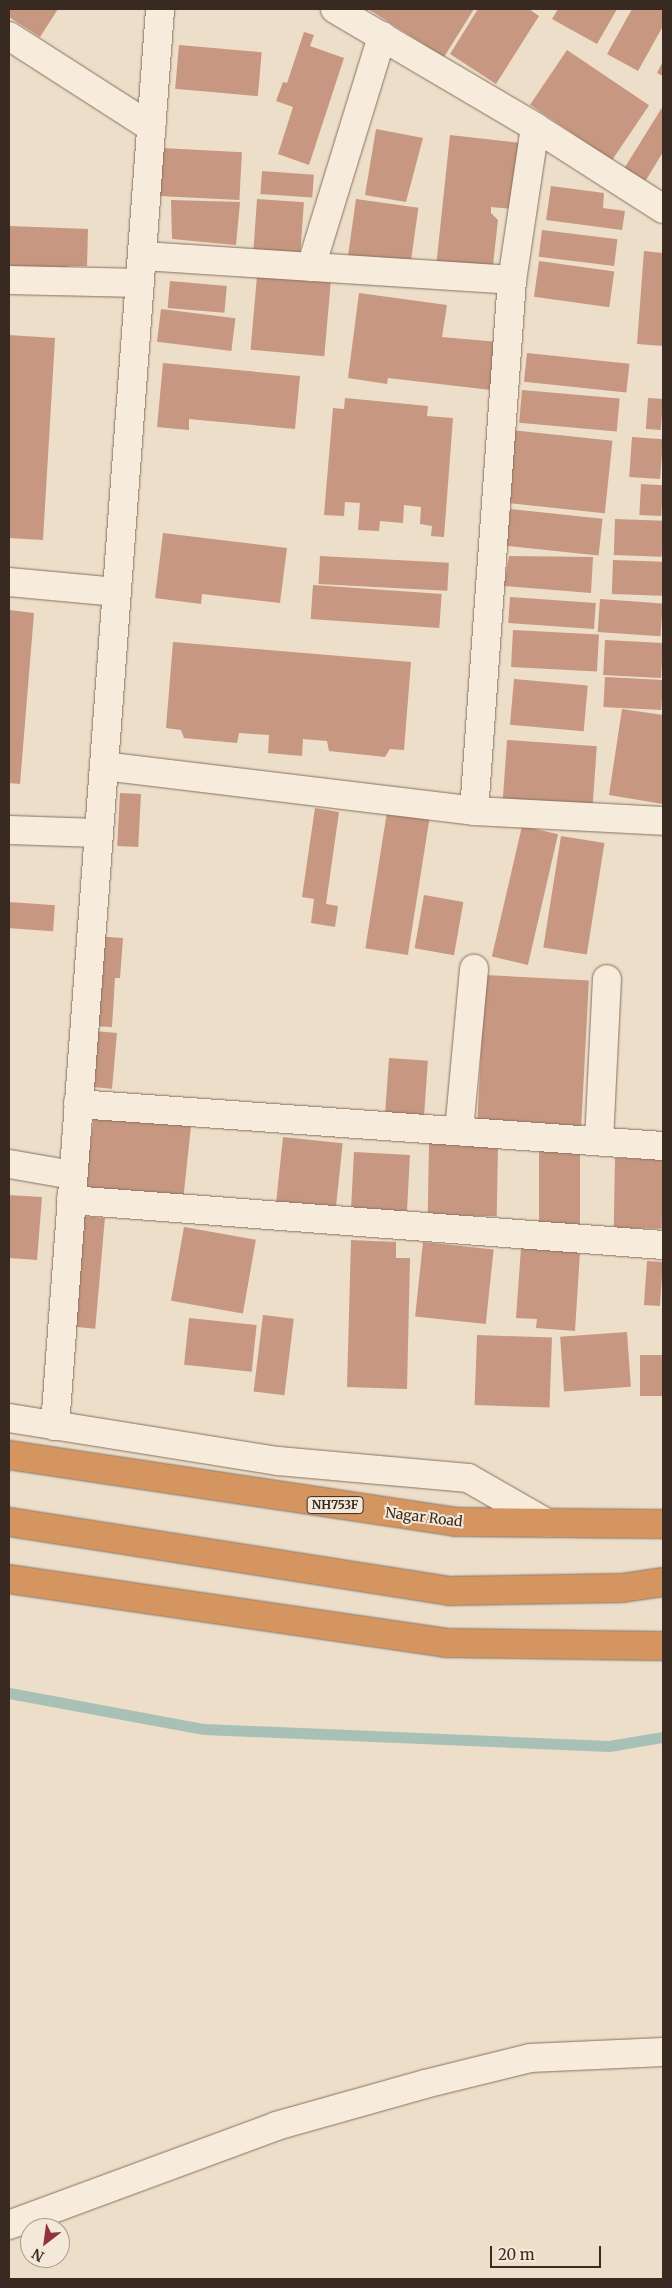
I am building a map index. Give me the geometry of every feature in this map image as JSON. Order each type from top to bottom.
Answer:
[{"type":"highway","name":"Nagar Road","points":[[9,1455],[456,1522],[663,1524]]},
{"type":"highway","points":[[9,1522],[449,1591],[622,1588],[663,1582]]},
{"type":"highway","points":[[9,1579],[446,1643],[663,1646]]},
{"type":"street","points":[[55,1426],[160,9]]},
{"type":"street","points":[[335,9],[535,127],[663,209]]},
{"type":"street","points":[[9,36],[152,127]]},
{"type":"street","points":[[310,267],[382,36]]},
{"type":"street","points":[[474,810],[512,280],[535,127]]},
{"type":"street","points":[[143,256],[512,280]]},
{"type":"street","points":[[9,280],[140,283]]},
{"type":"street","points":[[9,582],[117,592]]},
{"type":"street","points":[[104,766],[474,810],[663,821]]},
{"type":"street","points":[[9,830],[98,833]]},
{"type":"street","points":[[459,1131],[474,969]]},
{"type":"street","points":[[599,1141],[607,979]]},
{"type":"street","points":[[78,1104],[663,1146]]},
{"type":"street","points":[[9,1164],[72,1188],[663,1245]]},
{"type":"street","points":[[9,1418],[278,1461],[468,1478],[547,1523]]},
{"type":"street","points":[[9,2225],[276,2126],[425,2084],[530,2058],[663,2052]]},
{"type":"building","points":[[9,9],[58,9],[40,37],[9,17]]},
{"type":"building","points":[[368,9],[474,9],[444,57]]},
{"type":"building","points":[[478,9],[529,9],[539,16],[496,84],[450,54]]},
{"type":"building","points":[[558,9],[617,9],[597,44],[552,19]]},
{"type":"building","points":[[632,9],[663,9],[663,26],[638,71],[607,54]]},
{"type":"building","points":[[304,32],[314,35],[310,46],[344,58],[309,165],[278,154],[293,107],[276,101],[283,82],[287,83]]},
{"type":"building","points":[[179,45],[262,52],[258,96],[175,89]]},
{"type":"building","points":[[567,50],[649,105],[612,160],[530,105]]},
{"type":"building","points":[[663,61],[663,76],[657,73]]},
{"type":"building","points":[[663,106],[663,152],[643,185],[622,172]]},
{"type":"building","points":[[376,129],[423,138],[406,202],[365,195]]},
{"type":"building","points":[[450,135],[521,143],[514,209],[491,207],[491,213],[498,220],[493,265],[436,267]]},
{"type":"building","points":[[162,148],[242,152],[239,200],[159,196]]},
{"type":"building","points":[[262,171],[314,175],[312,198],[260,194]]},
{"type":"building","points":[[551,186],[604,193],[603,208],[625,211],[622,230],[546,220]]},
{"type":"building","points":[[257,199],[304,202],[300,259],[253,256]]},
{"type":"building","points":[[356,199],[418,208],[410,270],[347,261]]},
{"type":"building","points":[[171,200],[240,202],[236,245],[172,239]]},
{"type":"building","points":[[9,226],[88,229],[87,266],[68,266],[68,274],[9,272]]},
{"type":"building","points":[[542,230],[617,239],[614,266],[539,257]]},
{"type":"building","points":[[644,251],[663,253],[663,346],[637,344]]},
{"type":"building","points":[[539,261],[614,272],[609,307],[534,297]]},
{"type":"building","points":[[257,276],[331,282],[324,356],[251,350]]},
{"type":"building","points":[[170,281],[227,286],[224,313],[168,308]]},
{"type":"building","points":[[359,293],[447,305],[442,337],[498,342],[491,390],[388,378],[387,384],[348,378]]},
{"type":"building","points":[[161,309],[235,318],[231,351],[157,342]]},
{"type":"building","points":[[9,335],[55,338],[43,540],[9,538]]},
{"type":"building","points":[[527,353],[629,364],[626,393],[524,382]]},
{"type":"building","points":[[163,363],[300,376],[295,429],[189,419],[189,430],[157,427]]},
{"type":"building","points":[[522,390],[620,399],[617,431],[519,423]]},
{"type":"building","points":[[345,398],[428,406],[427,416],[453,418],[444,537],[431,536],[432,526],[420,524],[421,507],[404,505],[403,523],[380,521],[379,531],[358,530],[360,503],[345,502],[344,516],[324,515],[333,408],[344,409]]},
{"type":"building","points":[[648,398],[663,399],[661,430],[646,429]]},
{"type":"building","points":[[511,430],[612,441],[605,513],[503,503]]},
{"type":"building","points":[[632,437],[663,439],[660,479],[629,477]]},
{"type":"building","points":[[641,484],[663,485],[661,516],[639,515]]},
{"type":"building","points":[[510,509],[602,519],[599,556],[506,546]]},
{"type":"building","points":[[615,519],[663,521],[662,557],[614,555]]},
{"type":"building","points":[[163,533],[287,548],[280,603],[202,594],[201,604],[155,598]]},
{"type":"building","points":[[320,556],[449,563],[447,591],[319,584]]},
{"type":"building","points":[[509,556],[593,557],[591,593],[504,586]]},
{"type":"building","points":[[613,560],[663,562],[662,596],[612,594]]},
{"type":"building","points":[[313,585],[442,594],[439,628],[311,619]]},
{"type":"building","points":[[510,597],[596,603],[594,629],[508,623]]},
{"type":"building","points":[[600,599],[663,603],[661,636],[598,632]]},
{"type":"building","points":[[9,610],[34,613],[20,784],[9,783]]},
{"type":"building","points":[[513,630],[599,635],[597,671],[511,667]]},
{"type":"building","points":[[605,640],[663,643],[661,678],[603,675]]},
{"type":"building","points":[[173,642],[411,662],[404,750],[390,749],[385,757],[329,751],[327,741],[303,739],[302,756],[268,753],[269,735],[239,733],[237,743],[184,738],[181,730],[166,728]]},
{"type":"building","points":[[605,677],[663,680],[661,710],[603,707]]},
{"type":"building","points":[[514,679],[588,685],[584,731],[510,725]]},
{"type":"building","points":[[622,709],[663,715],[663,804],[609,795]]},
{"type":"building","points":[[507,740],[597,746],[593,807],[503,801]]},
{"type":"building","points":[[120,793],[141,794],[138,847],[117,846]]},
{"type":"building","points":[[315,808],[339,812],[326,904],[338,906],[335,927],[311,923],[314,899],[302,897]]},
{"type":"building","points":[[387,812],[429,819],[408,955],[365,948]]},
{"type":"building","points":[[522,826],[558,834],[528,965],[492,957]]},
{"type":"building","points":[[561,836],[604,843],[587,954],[543,948]]},
{"type":"building","points":[[424,895],[463,902],[454,955],[415,948]]},
{"type":"building","points":[[9,902],[55,905],[53,931],[9,928]]},
{"type":"building","points":[[95,936],[123,938],[120,978],[115,978],[112,1027],[90,1026]]},
{"type":"building","points":[[485,975],[589,980],[581,1129],[477,1124]]},
{"type":"building","points":[[95,1031],[117,1033],[112,1089],[90,1087]]},
{"type":"building","points":[[389,1058],[428,1061],[424,1117],[385,1114]]},
{"type":"building","points":[[94,1115],[191,1126],[183,1201],[78,1189],[83,1146],[90,1147]]},
{"type":"building","points":[[283,1137],[343,1143],[335,1212],[276,1206]]},
{"type":"building","points":[[429,1143],[498,1144],[497,1216],[428,1215]]},
{"type":"building","points":[[539,1147],[580,1147],[580,1224],[539,1224]]},
{"type":"building","points":[[354,1152],[410,1155],[407,1215],[351,1212]]},
{"type":"building","points":[[615,1158],[663,1159],[662,1229],[614,1228]]},
{"type":"building","points":[[9,1195],[42,1197],[37,1260],[9,1258]]},
{"type":"building","points":[[81,1216],[105,1218],[95,1329],[71,1327]]},
{"type":"building","points":[[184,1227],[256,1240],[243,1314],[171,1301]]},
{"type":"building","points":[[351,1240],[396,1242],[396,1258],[410,1258],[407,1389],[347,1387]]},
{"type":"building","points":[[423,1242],[494,1249],[486,1324],[415,1317]]},
{"type":"building","points":[[521,1248],[580,1252],[575,1331],[536,1328],[537,1319],[516,1318]]},
{"type":"building","points":[[647,1261],[663,1262],[660,1306],[644,1305]]},
{"type":"building","points":[[263,1315],[294,1319],[284,1395],[254,1391]]},
{"type":"building","points":[[189,1318],[257,1325],[252,1372],[184,1365]]},
{"type":"building","points":[[627,1332],[631,1387],[564,1392],[560,1337]]},
{"type":"building","points":[[477,1335],[552,1338],[550,1408],[475,1405]]},
{"type":"building","points":[[640,1355],[663,1355],[663,1396],[640,1396]]},
{"type":"waterway","points":[[9,1693],[204,1729],[609,1746],[663,1737]]}]
